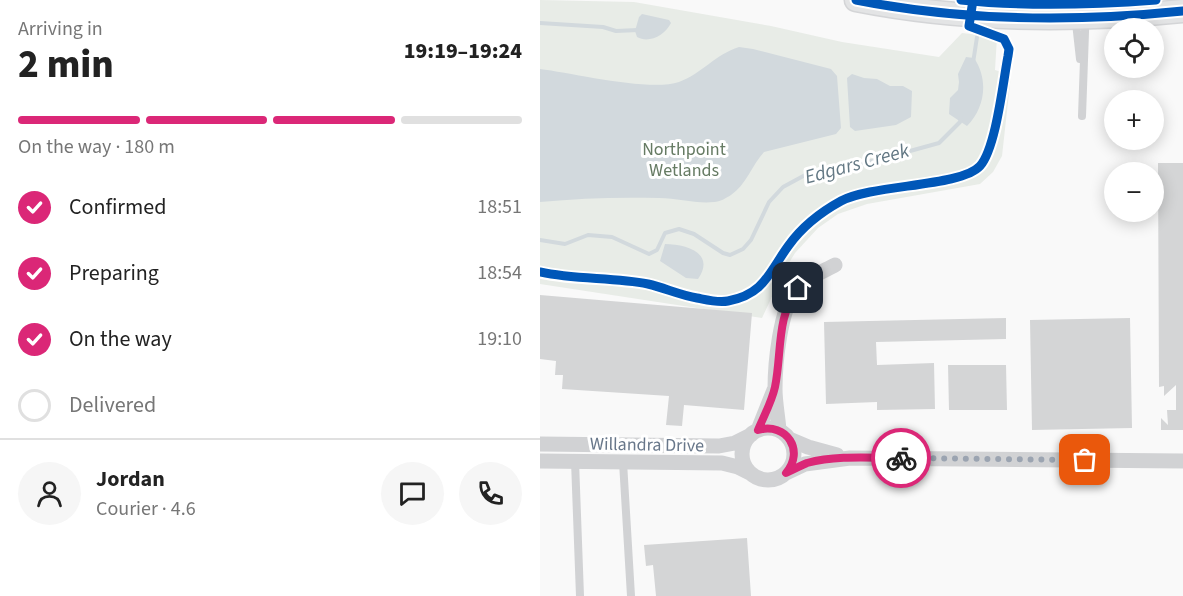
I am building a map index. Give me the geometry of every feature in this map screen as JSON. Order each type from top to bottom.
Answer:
[{"type":"main road","points":[[856,0],[934,5],[1000,17],[1080,11],[1156,0]]},
{"type":"main road","points":[[962,0],[1119,16],[1183,10]]},
{"type":"street","points":[[755,433],[775,388],[784,313],[790,298],[810,278],[835,265]]},
{"type":"street","points":[[775,388],[784,435],[793,446],[793,460],[786,473]]},
{"type":"street","points":[[850,458],[808,447],[765,428],[755,433],[746,442],[743,458],[750,473],[772,480],[806,464],[850,458],[1183,461]]},
{"type":"street","name":"Willandra Drive","points":[[540,444],[719,446],[735,443],[755,433]]},
{"type":"street","name":"Willandra Drive","points":[[540,461],[722,463],[750,473]]},
{"type":"lane","points":[[1080,11],[1083,73]]},
{"type":"lane","points":[[1080,11],[1083,73],[1082,116]]},
{"type":"lane","points":[[575,461],[580,596]]},
{"type":"lane","points":[[623,462],[631,596]]},
{"type":"green space","name":"Northpoint Wetlands","points":[[540,0],[634,2],[771,26],[842,42],[939,57],[962,33],[997,37],[995,70],[1011,75],[1002,156],[993,172],[980,184],[867,204],[838,214],[818,228],[795,253],[762,318],[540,284]]},
{"type":"shaded area","points":[[642,14],[669,20],[671,23],[656,37],[642,39],[637,37],[635,31]]},
{"type":"shaded area","points":[[739,47],[831,69],[837,76],[841,128],[836,134],[764,152],[741,186],[723,200],[700,202],[666,198],[629,198],[540,202],[540,69],[611,81],[650,85],[666,84],[687,78],[723,54]]},
{"type":"shaded area","points":[[966,57],[974,58],[979,66],[983,84],[983,94],[978,111],[967,126],[949,114],[950,98],[958,90],[958,74]]},
{"type":"shaded area","points":[[852,74],[877,79],[890,86],[903,86],[912,91],[911,117],[896,125],[855,131],[850,127],[847,78]]},
{"type":"shaded area","points":[[665,244],[689,248],[701,256],[703,270],[698,279],[686,278],[660,261]]},
{"type":"building","points":[[1164,163],[1183,163],[1183,430],[1161,430],[1161,418],[1168,425],[1167,410],[1176,410],[1176,385],[1164,396],[1164,386],[1159,387],[1158,222],[1164,222]]},
{"type":"building","points":[[540,295],[752,313],[744,410],[684,405],[682,426],[666,425],[669,396],[562,389],[563,375],[555,375],[556,361],[540,359]]},
{"type":"building","points":[[1006,318],[1006,339],[876,342],[877,365],[934,363],[935,409],[877,410],[877,402],[826,404],[824,322]]},
{"type":"building","points":[[1130,318],[1132,428],[1032,430],[1030,320]]},
{"type":"building","points":[[948,365],[1006,365],[1007,410],[949,410]]},
{"type":"building","points":[[747,538],[751,596],[656,596],[653,565],[646,566],[644,545]]},
{"type":"waterway","points":[[540,23],[603,27],[616,31],[638,30]]},
{"type":"waterway","name":"Edgars Creek","points":[[973,63],[977,37]]},
{"type":"waterway","name":"Edgars Creek","points":[[540,240],[565,244],[588,235],[612,237],[649,254],[657,250],[665,233],[679,229],[694,234],[730,255],[743,249],[751,240],[769,202],[783,187],[807,174],[881,159],[939,143],[960,122],[961,117]]},
{"type":"cycle path","points":[[856,0],[937,12],[1019,18],[1101,17],[1183,11]]},
{"type":"cycle path","points":[[961,0],[1010,4],[1156,0]]},
{"type":"cycle path","points":[[540,272],[648,284],[705,300],[728,301],[740,298],[758,287],[800,232],[819,215],[841,201],[855,195],[936,182],[970,173],[980,166],[986,157],[995,130],[1009,49],[1004,39],[969,26],[973,0]]},
{"type":"way so far","points":[[901,458],[1085,460]]},
{"type":"route","points":[[798,288],[790,298],[784,313],[775,388],[758,430],[765,428],[779,430],[789,439],[794,453],[790,468],[786,473],[806,464],[824,460],[901,458]]}]
